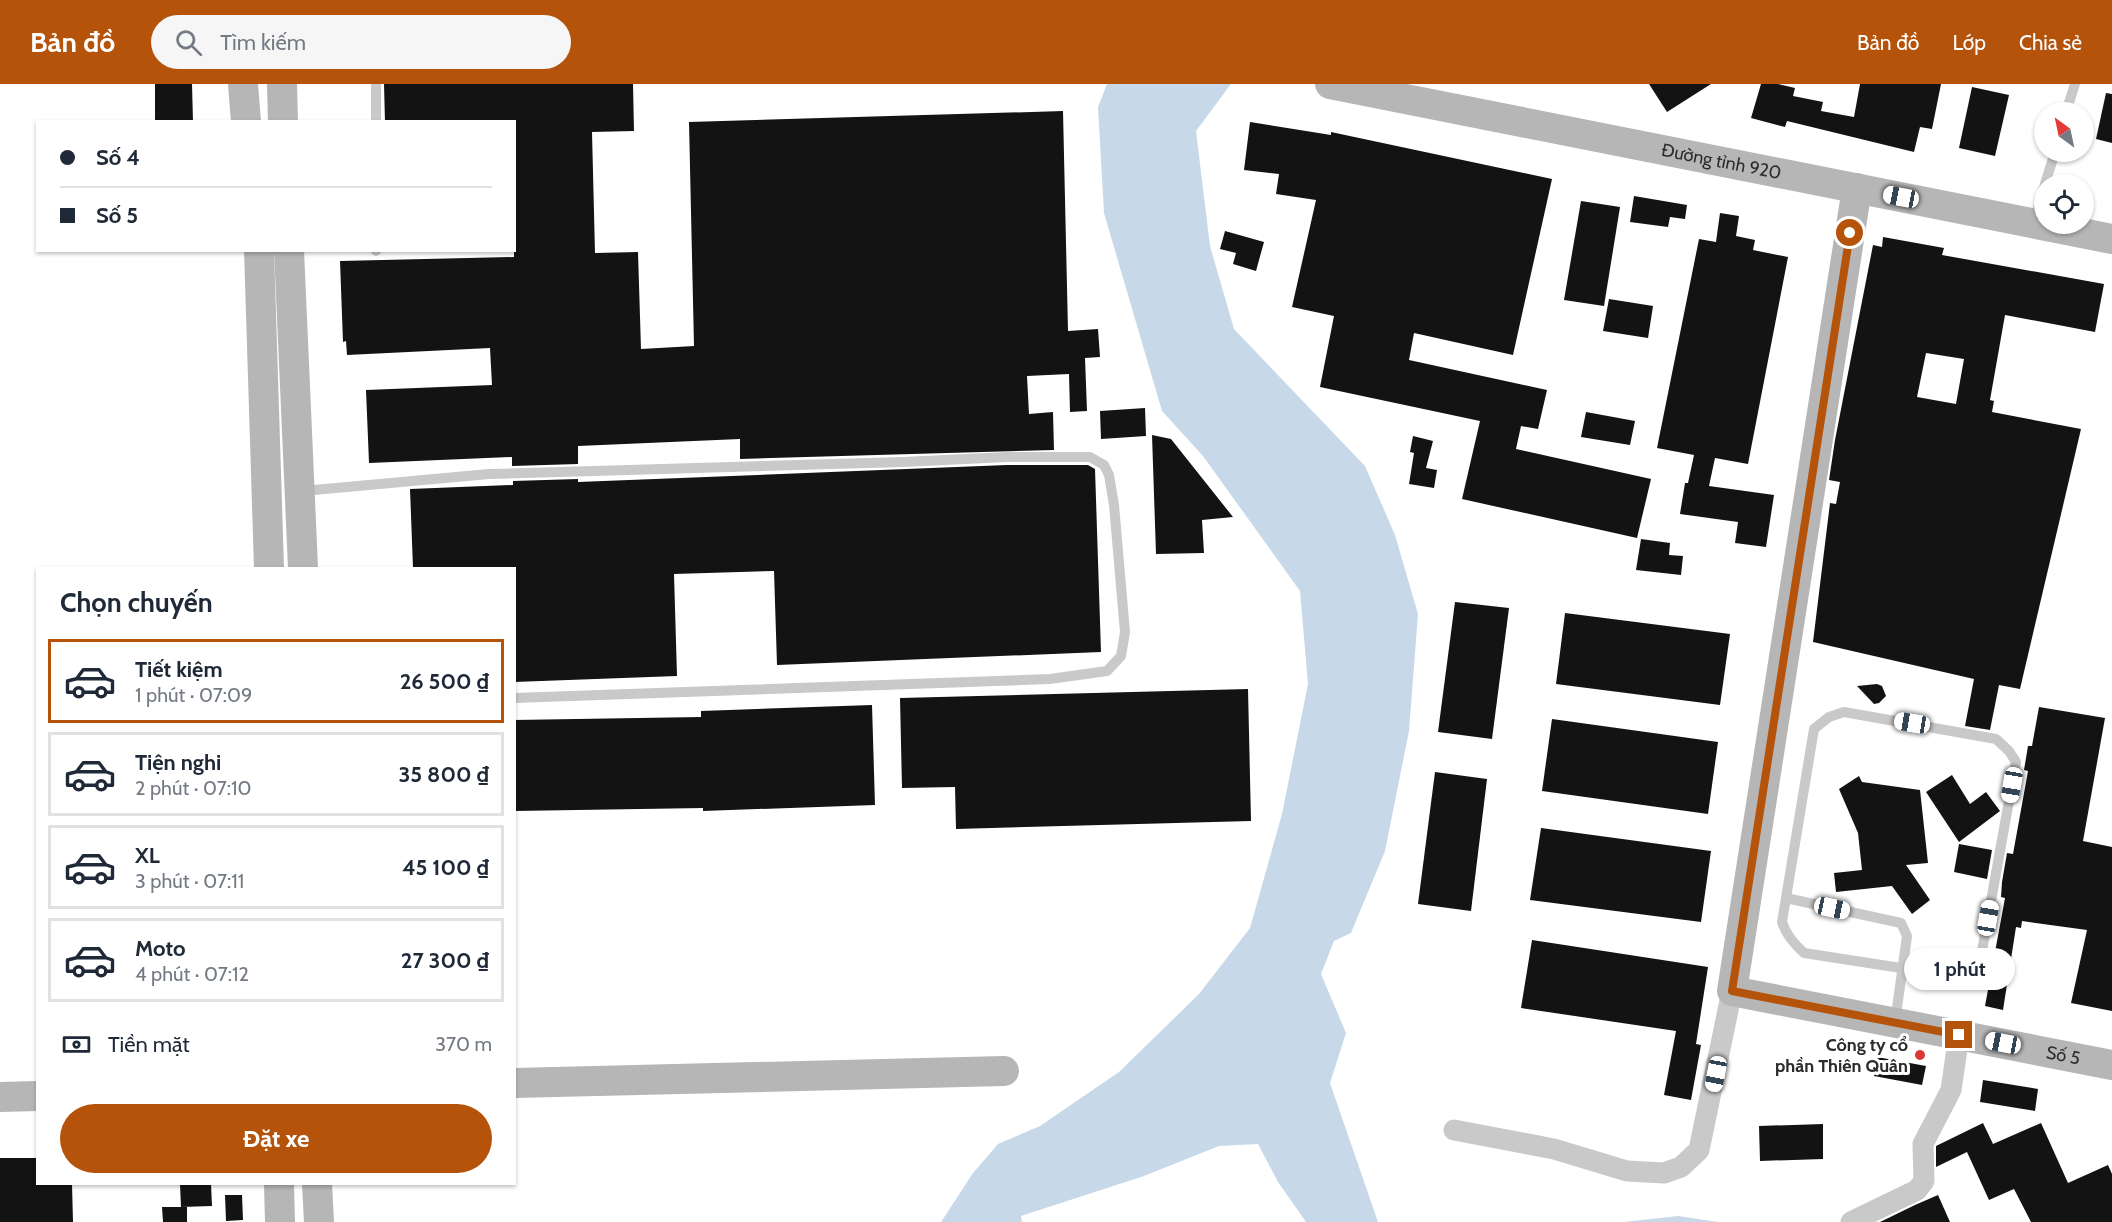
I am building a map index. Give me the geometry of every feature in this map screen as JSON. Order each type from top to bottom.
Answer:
[{"type":"street","points":[[243,84],[246,120]]},
{"type":"street","points":[[282,84],[284,120]]},
{"type":"street","name":"Đường tỉnh 920","points":[[1330,84],[1392,89],[1857,188],[2034,223]]},
{"type":"street","points":[[1454,1130],[1554,1149],[1627,1171],[1664,1173],[1681,1167],[1699,1150],[1732,991],[1857,188]]},
{"type":"street","name":"Đường tỉnh 920","points":[[2088,234],[2112,239]]},
{"type":"street","points":[[259,252],[269,567]]},
{"type":"street","points":[[289,252],[303,567]]},
{"type":"street","name":"Số 5","points":[[1732,991],[2112,1065]]},
{"type":"street","points":[[1851,1222],[1917,1190],[1924,1181],[1923,1144],[1951,1090],[1959,1035]]},
{"type":"street","points":[[516,1083],[1004,1071]]},
{"type":"street","points":[[0,1097],[36,1096]]},
{"type":"street","points":[[279,1185],[280,1222]]},
{"type":"street","points":[[317,1185],[319,1222]]},
{"type":"lane","points":[[376,84],[376,120]]},
{"type":"lane","points":[[2069,102],[2074,84]]},
{"type":"lane","points":[[300,491],[489,474],[1007,457],[1090,457],[1104,465],[1109,476],[1114,505],[1125,632],[1121,656],[1107,671],[1050,679],[516,698]]},
{"type":"lane","points":[[1844,712],[1996,739],[2009,751],[2016,762],[1980,962],[1970,973],[1959,977],[1903,969],[1804,953],[1794,945],[1782,922],[1814,729],[1829,717],[1844,712]]},
{"type":"lane","points":[[1786,898],[1901,923],[1907,936],[1895,1022]]},
{"type":"water","points":[[1107,84],[1231,84],[1196,131],[1210,246],[1234,329],[1365,466],[1395,535],[1418,614],[1409,731],[1385,851],[1351,933],[1334,941],[1321,974],[1346,1033],[1330,1083],[1378,1222],[1306,1222],[1278,1182],[1258,1144],[1219,1146],[1144,1176],[1021,1216],[1022,1222],[941,1222],[973,1173],[998,1144],[1040,1126],[1119,1072],[1199,994],[1250,928],[1282,814],[1308,684],[1300,591],[1203,456],[1162,411],[1104,213],[1098,107]]},
{"type":"water","points":[[1678,1216],[1718,1222],[1624,1222]]},
{"type":"building","points":[[155,84],[192,84],[193,120],[155,120]]},
{"type":"building","points":[[384,84],[633,84],[634,131],[592,132],[595,253],[638,252],[641,349],[694,346],[689,122],[1063,111],[1068,331],[1098,329],[1100,357],[1085,358],[1087,411],[1070,412],[1069,374],[1027,376],[1029,414],[1053,412],[1054,450],[740,459],[740,439],[578,446],[578,464],[512,466],[512,457],[369,463],[366,390],[492,385],[490,348],[347,355],[346,341],[343,342],[340,261],[514,257],[514,252],[516,252],[516,120],[385,120]]},
{"type":"building","points":[[1649,84],[1711,84],[1667,112]]},
{"type":"building","points":[[1761,84],[1778,84],[1795,88],[1793,96],[1823,102],[1821,111],[1854,117],[1860,84],[1941,84],[1932,129],[1920,127],[1914,152],[1787,121],[1785,127],[1751,118]]},
{"type":"building","points":[[1972,87],[2009,95],[1995,156],[1959,148]]},
{"type":"building","points":[[2106,93],[2112,94],[2112,143],[2096,139]]},
{"type":"building","points":[[1250,122],[1331,135],[1331,132],[1552,179],[1513,355],[1414,333],[1409,360],[1547,390],[1538,429],[1521,426],[1516,449],[1651,479],[1637,538],[1462,499],[1480,421],[1320,387],[1334,316],[1292,307],[1316,200],[1276,194],[1279,174],[1244,170]]},
{"type":"building","points":[[1634,196],[1687,205],[1685,219],[1670,217],[1668,227],[1630,222]]},
{"type":"building","points":[[1581,201],[1620,207],[1604,306],[1564,300]]},
{"type":"building","points":[[1720,213],[1739,216],[1736,236],[1755,240],[1753,250],[1788,257],[1748,464],[1715,458],[1709,486],[1774,495],[1766,547],[1735,543],[1738,522],[1680,514],[1685,483],[1688,483],[1694,455],[1657,448],[1699,239],[1716,242]]},
{"type":"building","points":[[1225,231],[1264,242],[1256,271],[1233,264],[1236,253],[1220,249]]},
{"type":"building","points":[[1883,237],[1944,248],[1942,255],[2104,284],[2095,332],[2005,315],[1990,400],[1994,401],[1992,412],[2081,429],[2020,689],[1999,685],[1990,730],[1965,726],[1974,679],[1813,642],[1830,503],[1836,504],[1840,482],[1829,480],[1835,440],[1873,245],[1882,247]],"holes":[[[1926,353],[1964,359],[1956,404],[1917,397]]]},
{"type":"building","points":[[1609,299],[1653,306],[1648,338],[1603,331]]},
{"type":"building","points":[[1145,408],[1146,436],[1101,439],[1100,411]]},
{"type":"building","points":[[1586,412],[1635,421],[1630,445],[1581,437]]},
{"type":"building","points":[[1152,435],[1171,439],[1233,517],[1202,520],[1204,553],[1156,554]]},
{"type":"building","points":[[1413,436],[1433,441],[1426,468],[1437,470],[1434,488],[1409,484],[1414,453],[1410,452]]},
{"type":"building","points":[[1007,465],[1088,465],[1095,469],[1101,652],[777,665],[774,571],[674,574],[677,676],[516,682],[516,567],[413,567],[410,489],[513,485],[513,481],[578,479],[578,482]]},
{"type":"building","points":[[1641,539],[1670,543],[1669,555],[1683,556],[1681,575],[1636,570]]},
{"type":"building","points":[[1455,602],[1509,608],[1492,739],[1438,732]]},
{"type":"building","points":[[1565,613],[1730,634],[1720,705],[1556,684]]},
{"type":"building","points":[[1877,684],[1882,686],[1886,696],[1879,703],[1874,704],[1857,686]]},
{"type":"building","points":[[1248,689],[1251,821],[956,829],[955,787],[902,788],[900,698]]},
{"type":"building","points":[[872,705],[875,805],[703,811],[703,808],[516,811],[516,720],[701,717],[701,711]]},
{"type":"building","points":[[2039,707],[2105,718],[2083,841],[2112,847],[2112,1011],[2071,1003],[2087,930],[2022,921],[2021,928],[2016,927],[2003,1010],[1985,1006],[2005,898],[2001,897],[2007,853],[2013,854],[2028,771],[2024,770],[2028,746],[2032,746]]},
{"type":"building","points":[[1552,719],[1718,742],[1708,814],[1542,791]]},
{"type":"building","points":[[1435,772],[1487,779],[1471,911],[1418,904]]},
{"type":"building","points":[[1952,775],[1970,804],[1986,792],[2000,811],[1959,842],[1926,792]]},
{"type":"building","points":[[1859,776],[1862,782],[1920,790],[1928,863],[1906,865],[1930,900],[1912,914],[1892,886],[1836,892],[1834,873],[1862,870],[1858,833],[1839,789]]},
{"type":"building","points":[[1541,828],[1711,851],[1701,922],[1530,900]]},
{"type":"building","points":[[1959,844],[1992,850],[1987,879],[1954,872]]},
{"type":"building","points":[[1532,940],[1708,967],[1696,1044],[1701,1045],[1691,1100],[1664,1095],[1676,1031],[1521,1008]]},
{"type":"building","points":[[1877,1057],[1926,1066],[1922,1085],[1874,1076]]},
{"type":"building","points":[[1983,1080],[2038,1089],[2035,1111],[1980,1102]]},
{"type":"building","points":[[1983,1123],[1993,1144],[2041,1123],[2068,1183],[2108,1165],[2112,1174],[2112,1222],[2031,1222],[2014,1189],[1989,1200],[1967,1152],[1936,1167],[1936,1146]]},
{"type":"building","points":[[1823,1124],[1823,1159],[1760,1161],[1759,1126]]},
{"type":"building","points":[[0,1158],[36,1158],[36,1185],[72,1185],[73,1222],[0,1222]]},
{"type":"building","points":[[180,1185],[211,1185],[212,1206],[181,1207]]},
{"type":"building","points":[[225,1195],[242,1195],[243,1220],[226,1221]]},
{"type":"building","points":[[1938,1195],[1950,1222],[1880,1222],[1915,1205]]},
{"type":"building","points":[[162,1207],[187,1207],[187,1222],[163,1222]]},
{"type":"place","name":"Công ty cổ phần Thiên Quân","points":[[1920,1055]]},
{"type":"route","points":[[1850,233],[1732,991],[1959,1035]]}]
